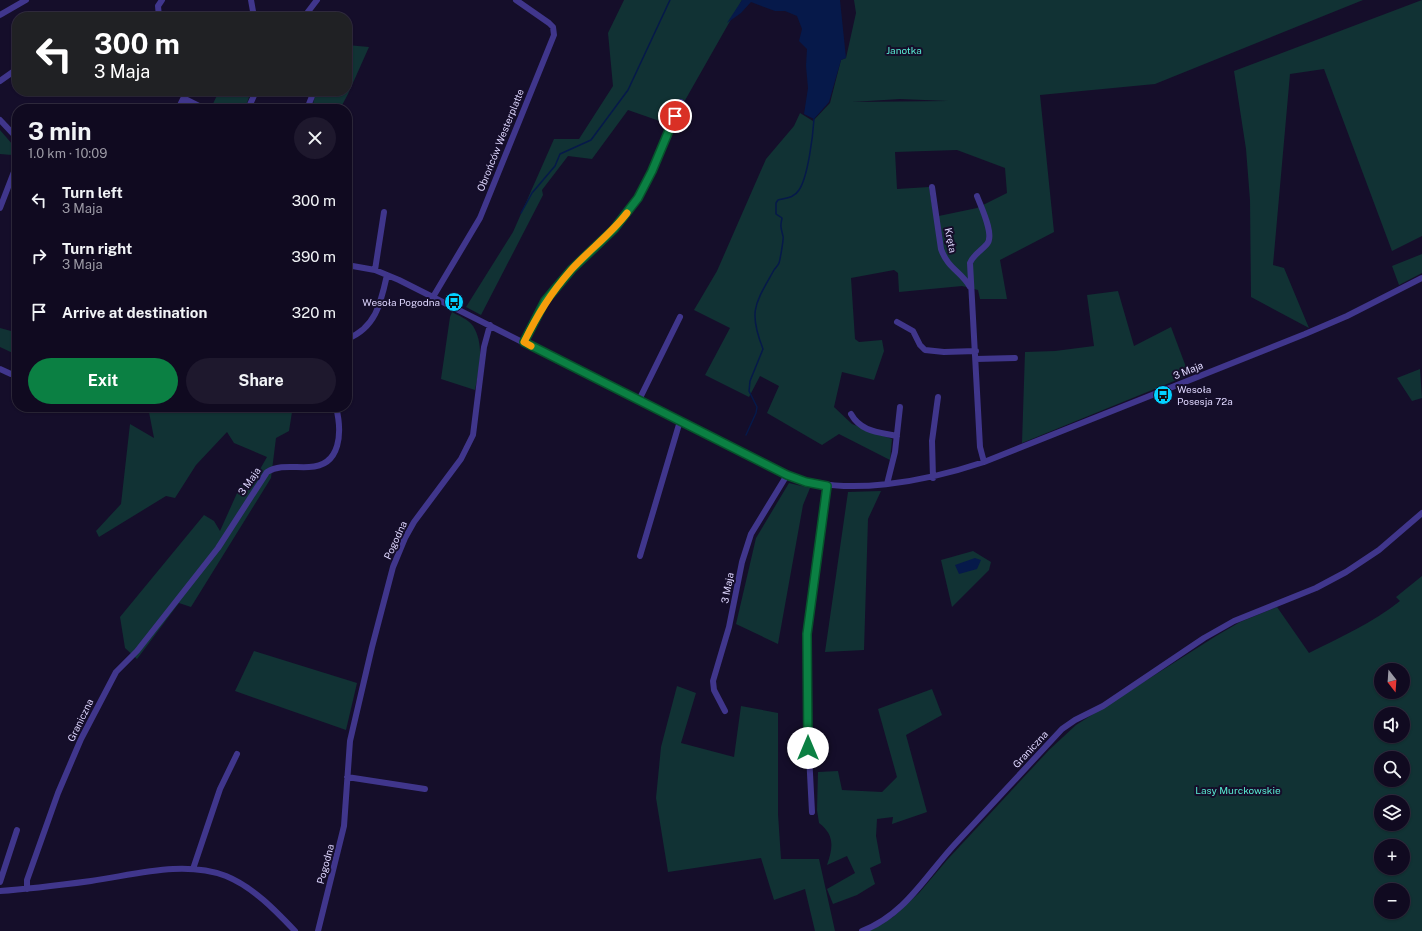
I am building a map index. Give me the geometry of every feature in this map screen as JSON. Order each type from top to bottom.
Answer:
[{"type":"street","points":[[0,16],[26,0]]},
{"type":"street","points":[[159,12],[158,6],[162,0]]},
{"type":"street","points":[[252,0],[253,12]]},
{"type":"street","points":[[308,12],[317,0]]},
{"type":"street","name":"Obrońców Westerplatte","points":[[433,297],[480,218],[554,35],[553,27],[516,0]]},
{"type":"street","points":[[0,81],[12,73]]},
{"type":"street","points":[[182,104],[186,96]]},
{"type":"street","points":[[185,99],[194,104]]},
{"type":"street","points":[[524,342],[545,301],[572,269],[614,229],[638,198],[652,171],[681,102]]},
{"type":"street","points":[[0,120],[12,133]]},
{"type":"street","points":[[0,208],[12,177]]},
{"type":"street","name":"Kręta","points":[[932,187],[941,250],[944,258],[947,264],[966,280],[970,287]]},
{"type":"street","name":"Kręta","points":[[977,196],[990,236],[987,244],[972,259],[970,287],[976,351],[980,447],[984,462]]},
{"type":"street","points":[[374,270],[384,212]]},
{"type":"street","name":"3 Maja","points":[[352,266],[374,270],[433,297],[787,475],[806,482],[827,486],[887,484],[933,478],[984,462],[1312,331],[1347,316],[1422,278]]},
{"type":"street","points":[[352,336],[364,330],[374,318],[382,299],[387,275]]},
{"type":"street","points":[[639,400],[680,317]]},
{"type":"street","points":[[897,322],[913,331],[920,345],[925,350],[944,352],[976,351]]},
{"type":"street","name":"Pogodna","points":[[318,931],[342,839],[349,748],[354,720],[393,567],[414,522],[461,459],[473,435],[484,347],[490,325]]},
{"type":"street","points":[[976,359],[1014,358]]},
{"type":"street","points":[[0,369],[11,374]]},
{"type":"street","points":[[933,478],[932,440],[938,397]]},
{"type":"street","points":[[887,484],[897,436],[900,407]]},
{"type":"street","name":"3 Maja","points":[[191,581],[218,548],[267,472],[275,468],[317,466],[330,461],[338,446],[340,432],[337,412]]},
{"type":"street","points":[[851,414],[861,427],[870,431],[897,436]]},
{"type":"street","points":[[640,556],[680,421]]},
{"type":"street","name":"3 Maja","points":[[725,711],[714,690],[713,681],[729,628],[742,562],[751,534],[787,475]]},
{"type":"street","points":[[812,812],[808,758],[807,634],[827,486]]},
{"type":"street","name":"Graniczna","points":[[862,931],[890,917],[920,887],[954,844],[1062,729],[1075,720],[1103,706],[1204,638],[1242,618],[1316,588],[1346,572],[1380,550],[1422,513]]},
{"type":"street","name":"Graniczna","points":[[27,889],[27,880],[58,792],[107,687],[116,672],[137,651],[191,581]]},
{"type":"street","points":[[193,869],[220,789],[237,754]]},
{"type":"street","points":[[347,777],[425,789]]},
{"type":"street","points":[[0,882],[17,830]]},
{"type":"street","points":[[0,891],[27,889],[176,868],[193,869],[226,876],[254,892],[294,931]]},
{"type":"green space","points":[[624,0],[742,0],[671,125],[628,110],[592,159],[568,156],[542,190],[543,195],[481,315],[466,307],[513,232],[554,139],[579,139],[613,86],[608,33]]},
{"type":"green space","name":"Janotka","points":[[854,0],[1363,0],[1155,84],[1040,95],[1054,232],[1000,260],[1007,299],[980,299],[978,290],[962,286],[899,292],[898,273],[894,270],[851,278],[855,339],[859,342],[882,340],[884,351],[874,380],[842,372],[834,407],[852,424],[892,439],[890,460],[839,434],[822,445],[767,413],[779,386],[760,376],[749,397],[705,375],[730,328],[694,310],[717,271],[766,159],[794,126],[800,113],[813,121],[830,103],[841,60],[846,58],[856,13]],"holes":[[[900,99],[948,101],[852,102]],[[957,150],[1005,168],[1007,193],[977,208],[934,217],[929,187],[897,189],[895,152]]]},
{"type":"green space","points":[[1422,0],[1422,236],[1392,251],[1324,69],[1290,74],[1273,265],[1284,268],[1309,328],[1251,297],[1250,200],[1246,149],[1234,71]]},
{"type":"green space","points":[[352,45],[369,47],[352,85]]},
{"type":"green space","points":[[217,96],[249,97],[247,104],[213,104]]},
{"type":"green space","points":[[315,96],[347,96],[343,104],[313,104]]},
{"type":"green space","points":[[181,98],[199,104],[179,104]]},
{"type":"green space","points":[[0,130],[12,144],[12,155],[0,154]]},
{"type":"green space","points":[[1422,254],[1422,273],[1399,285],[1392,266]]},
{"type":"green space","points":[[1118,291],[1134,346],[1171,327],[1189,375],[1022,443],[1025,352],[1055,351],[1094,346],[1087,295]]},
{"type":"green space","points":[[452,312],[469,321],[477,333],[480,358],[475,390],[441,379]]},
{"type":"green space","points":[[0,328],[11,331],[12,329],[12,353],[0,347]]},
{"type":"green space","points":[[1420,369],[1422,398],[1412,401],[1397,378]]},
{"type":"green space","points":[[149,412],[292,412],[289,431],[276,438],[271,478],[191,607],[179,603],[137,659],[125,648],[120,617],[204,515],[214,521],[220,531],[242,482],[255,478],[267,457],[234,443],[227,432],[196,465],[175,498],[166,496],[99,537],[96,531],[121,504],[130,424],[154,438]]},
{"type":"green space","points":[[789,483],[810,488],[803,505],[778,644],[736,624],[756,538]]},
{"type":"green space","points":[[881,491],[868,519],[864,650],[825,652],[848,492]]},
{"type":"green space","points":[[973,551],[991,562],[989,570],[952,607],[941,560]]},
{"type":"green space","name":"Lasy Murckowskie","points":[[1422,576],[1422,931],[866,931],[893,917],[919,893],[947,860],[1049,750],[1076,725],[1216,636],[1240,622],[1277,607],[1309,653],[1356,629],[1400,601],[1396,597]]},
{"type":"green space","points":[[254,651],[357,683],[346,730],[235,691]]},
{"type":"green space","points":[[677,686],[696,693],[681,743],[734,757],[741,706],[778,713],[778,814],[781,859],[819,859],[835,931],[815,931],[805,889],[774,900],[761,858],[668,872],[656,798],[661,747]]},
{"type":"green space","points":[[932,689],[942,715],[906,735],[927,812],[892,824],[893,817],[877,819],[876,836],[881,863],[870,868],[875,884],[857,895],[833,904],[827,889],[855,873],[847,856],[827,865],[831,853],[831,842],[828,832],[819,823],[817,810],[818,772],[838,771],[842,790],[882,792],[897,777],[878,709]]},
{"type":"water","points":[[742,0],[840,0],[846,58],[841,60],[829,102],[814,119],[804,114],[808,88],[806,66],[807,49],[799,41],[802,29],[797,16],[785,11],[775,11],[751,2],[741,13],[727,23]]},
{"type":"water","points":[[975,558],[981,560],[977,569],[959,574],[955,565]]},
{"type":"waterway","points":[[521,213],[532,193],[555,166],[560,154],[591,140],[628,90],[670,0]]},
{"type":"waterway","points":[[746,435],[756,413],[757,407],[749,391],[750,381],[763,349],[756,325],[756,308],[762,291],[779,263],[783,238],[781,229],[782,218],[776,214],[776,203],[778,200],[795,195],[802,184],[810,156],[814,119]]},
{"type":"slow traffic","points":[[531,346],[524,342],[545,301],[572,269],[614,229],[627,213]]},
{"type":"place","name":"Wesoła Pogodna","points":[[454,302]]},
{"type":"place","name":"Wesoła Posesja 72a","points":[[1163,395]]},
{"type":"route","points":[[675,116],[652,171],[638,198],[614,229],[572,269],[545,301],[524,342],[787,475],[806,482],[827,486],[807,634],[808,748]]}]
